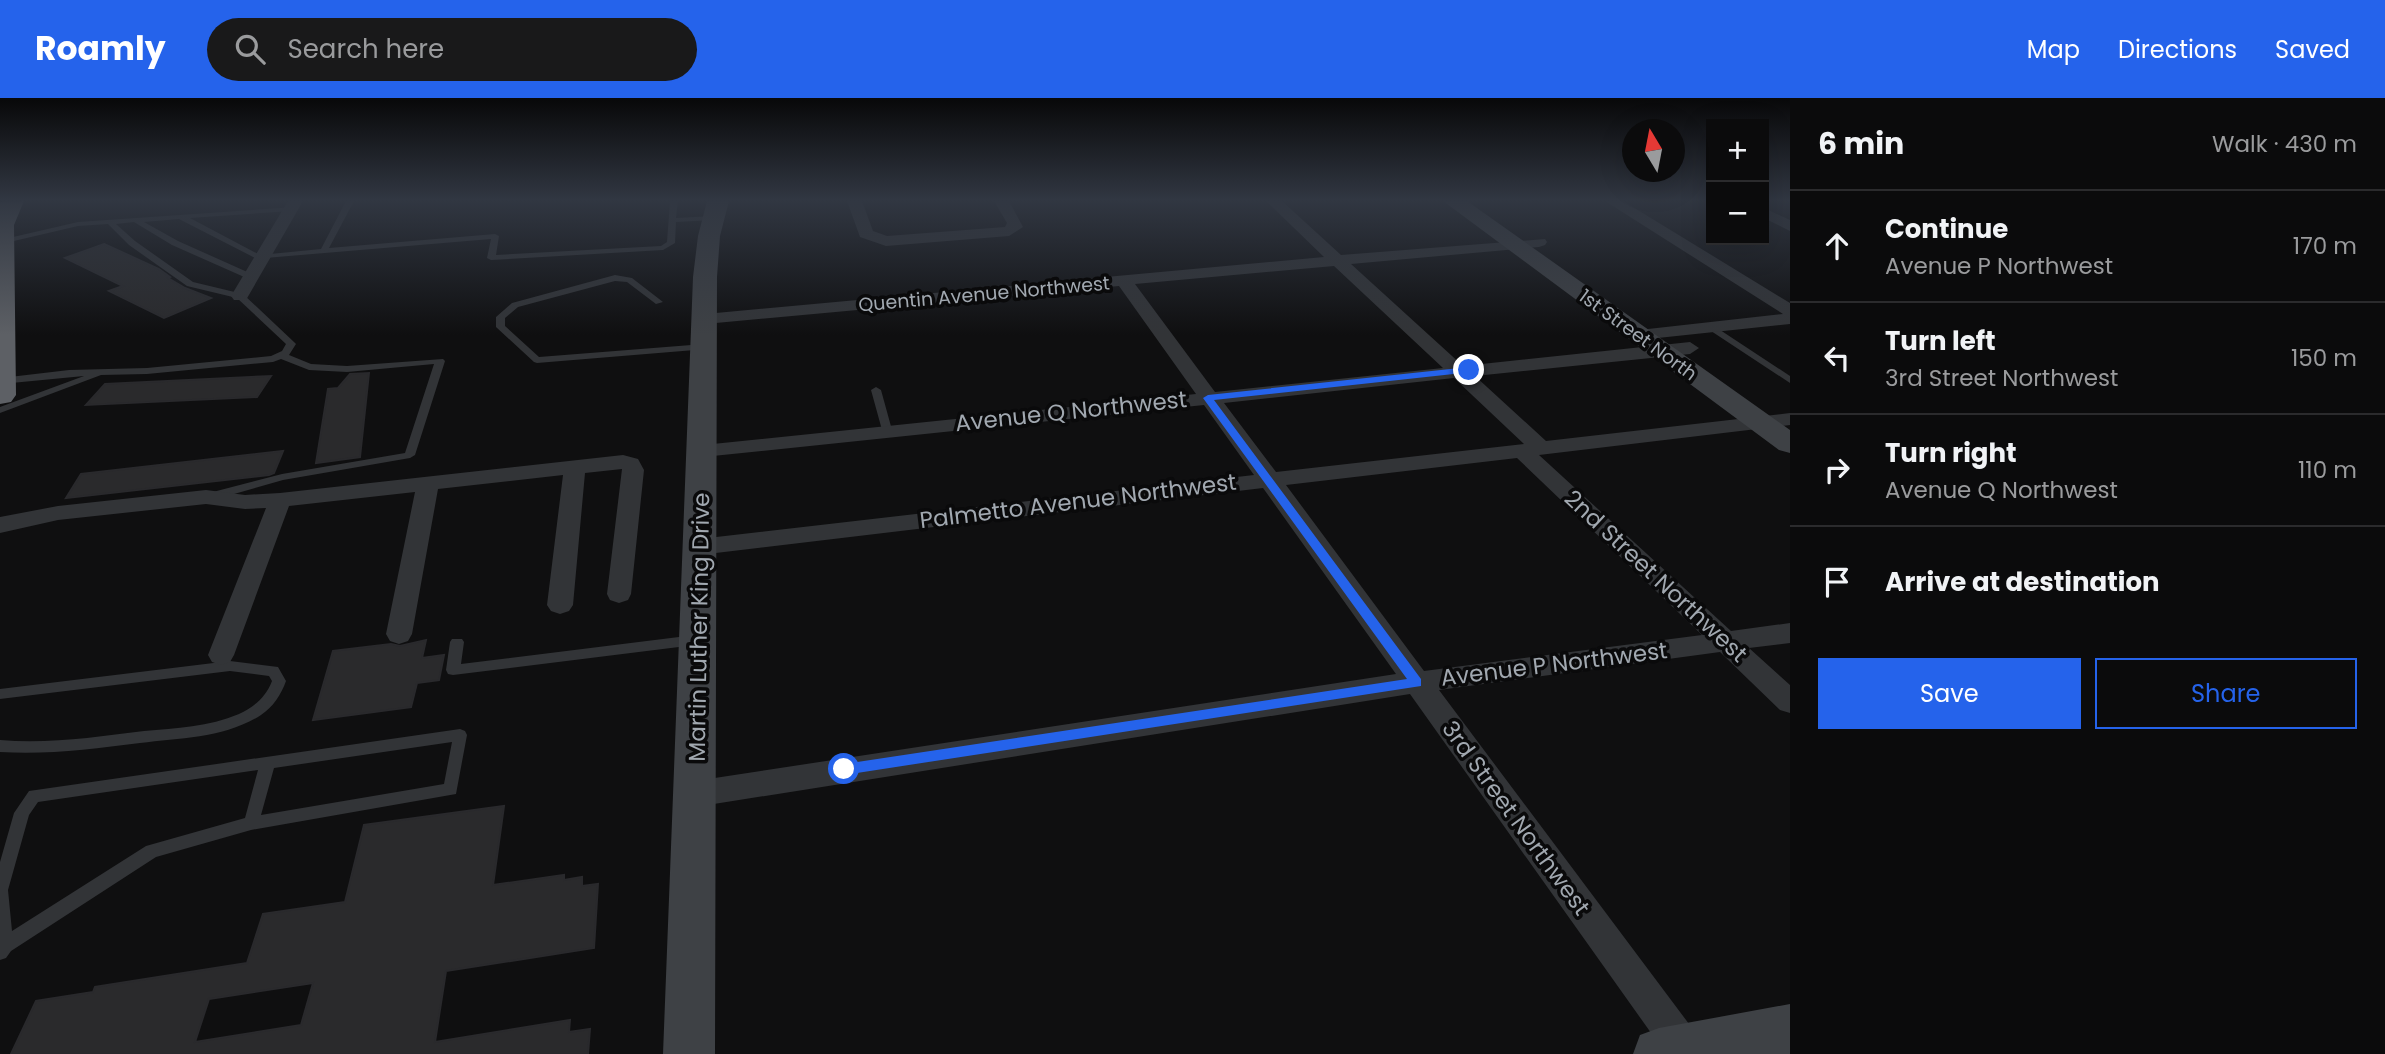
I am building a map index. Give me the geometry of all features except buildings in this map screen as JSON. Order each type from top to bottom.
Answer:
[{"type":"highway","points":[[1,246],[1,393]]},
{"type":"main road","name":"Martin Luther King Drive","points":[[690,1054],[699,547],[708,246]]},
{"type":"main road","name":"1st Street North","points":[[1516,246],[1656,339],[1690,348],[1790,419]]},
{"type":"main road","name":"1st Street North","points":[[1543,246],[1759,422],[1790,444]]},
{"type":"main road","points":[[1699,1050],[1790,1030]]},
{"type":"street","points":[[240,296],[269,246]]},
{"type":"street","name":"2nd Street Northwest","points":[[1322,246],[1457,371],[1531,449],[1790,702]]},
{"type":"street","name":"Quentin Avenue Northwest","points":[[704,333],[805,309],[1497,246]]},
{"type":"street","points":[[1684,246],[1790,311]]},
{"type":"street","name":"3rd Street Northwest","points":[[1124,281],[1417,682],[1699,1050]]},
{"type":"street","name":"Avenue Q Northwest","points":[[703,451],[1457,371],[1656,339],[1711,327],[1790,319]]},
{"type":"street","name":"Palmetto Avenue Northwest","points":[[699,547],[1790,419]]},
{"type":"street","points":[[0,525],[58,513],[210,497],[245,502],[281,500],[623,462],[630,464],[633,470],[619,594]]},
{"type":"street","points":[[560,605],[575,467]]},
{"type":"street","points":[[399,634],[428,485]]},
{"type":"street","points":[[221,655],[281,500]]},
{"type":"street","name":"Avenue P Northwest","points":[[695,794],[1334,693],[1790,633]]},
{"type":"lane","points":[[1,393],[104,371],[273,359],[291,344],[240,296],[190,284],[136,246]]},
{"type":"lane","points":[[181,246],[251,277]]},
{"type":"lane","points":[[239,246],[262,257],[392,246]]},
{"type":"lane","points":[[323,252],[326,246]]},
{"type":"lane","points":[[493,246],[491,258],[663,248],[667,246]]},
{"type":"lane","points":[[659,302],[629,279],[615,278],[515,305],[500,317],[501,327],[537,360],[704,333]]},
{"type":"lane","points":[[1711,327],[1790,380]]},
{"type":"lane","points":[[210,497],[282,477],[410,455],[440,360],[347,369],[309,366],[281,355]]},
{"type":"lane","points":[[1,393],[104,371]]},
{"type":"lane","points":[[876,390],[887,430]]},
{"type":"lane","points":[[457,642],[453,670],[699,640]]},
{"type":"lane","points":[[0,694],[230,666],[273,671],[279,681],[274,696],[258,710],[234,722],[205,730],[54,749],[0,746]]},
{"type":"lane","points":[[460,735],[451,789],[251,823],[152,851],[2,948],[0,890],[22,813],[34,796],[460,735]]},
{"type":"lane","points":[[251,823],[268,762]]},
{"type":"route","points":[[844,769],[1417,682],[1208,398],[1469,370]]}]
